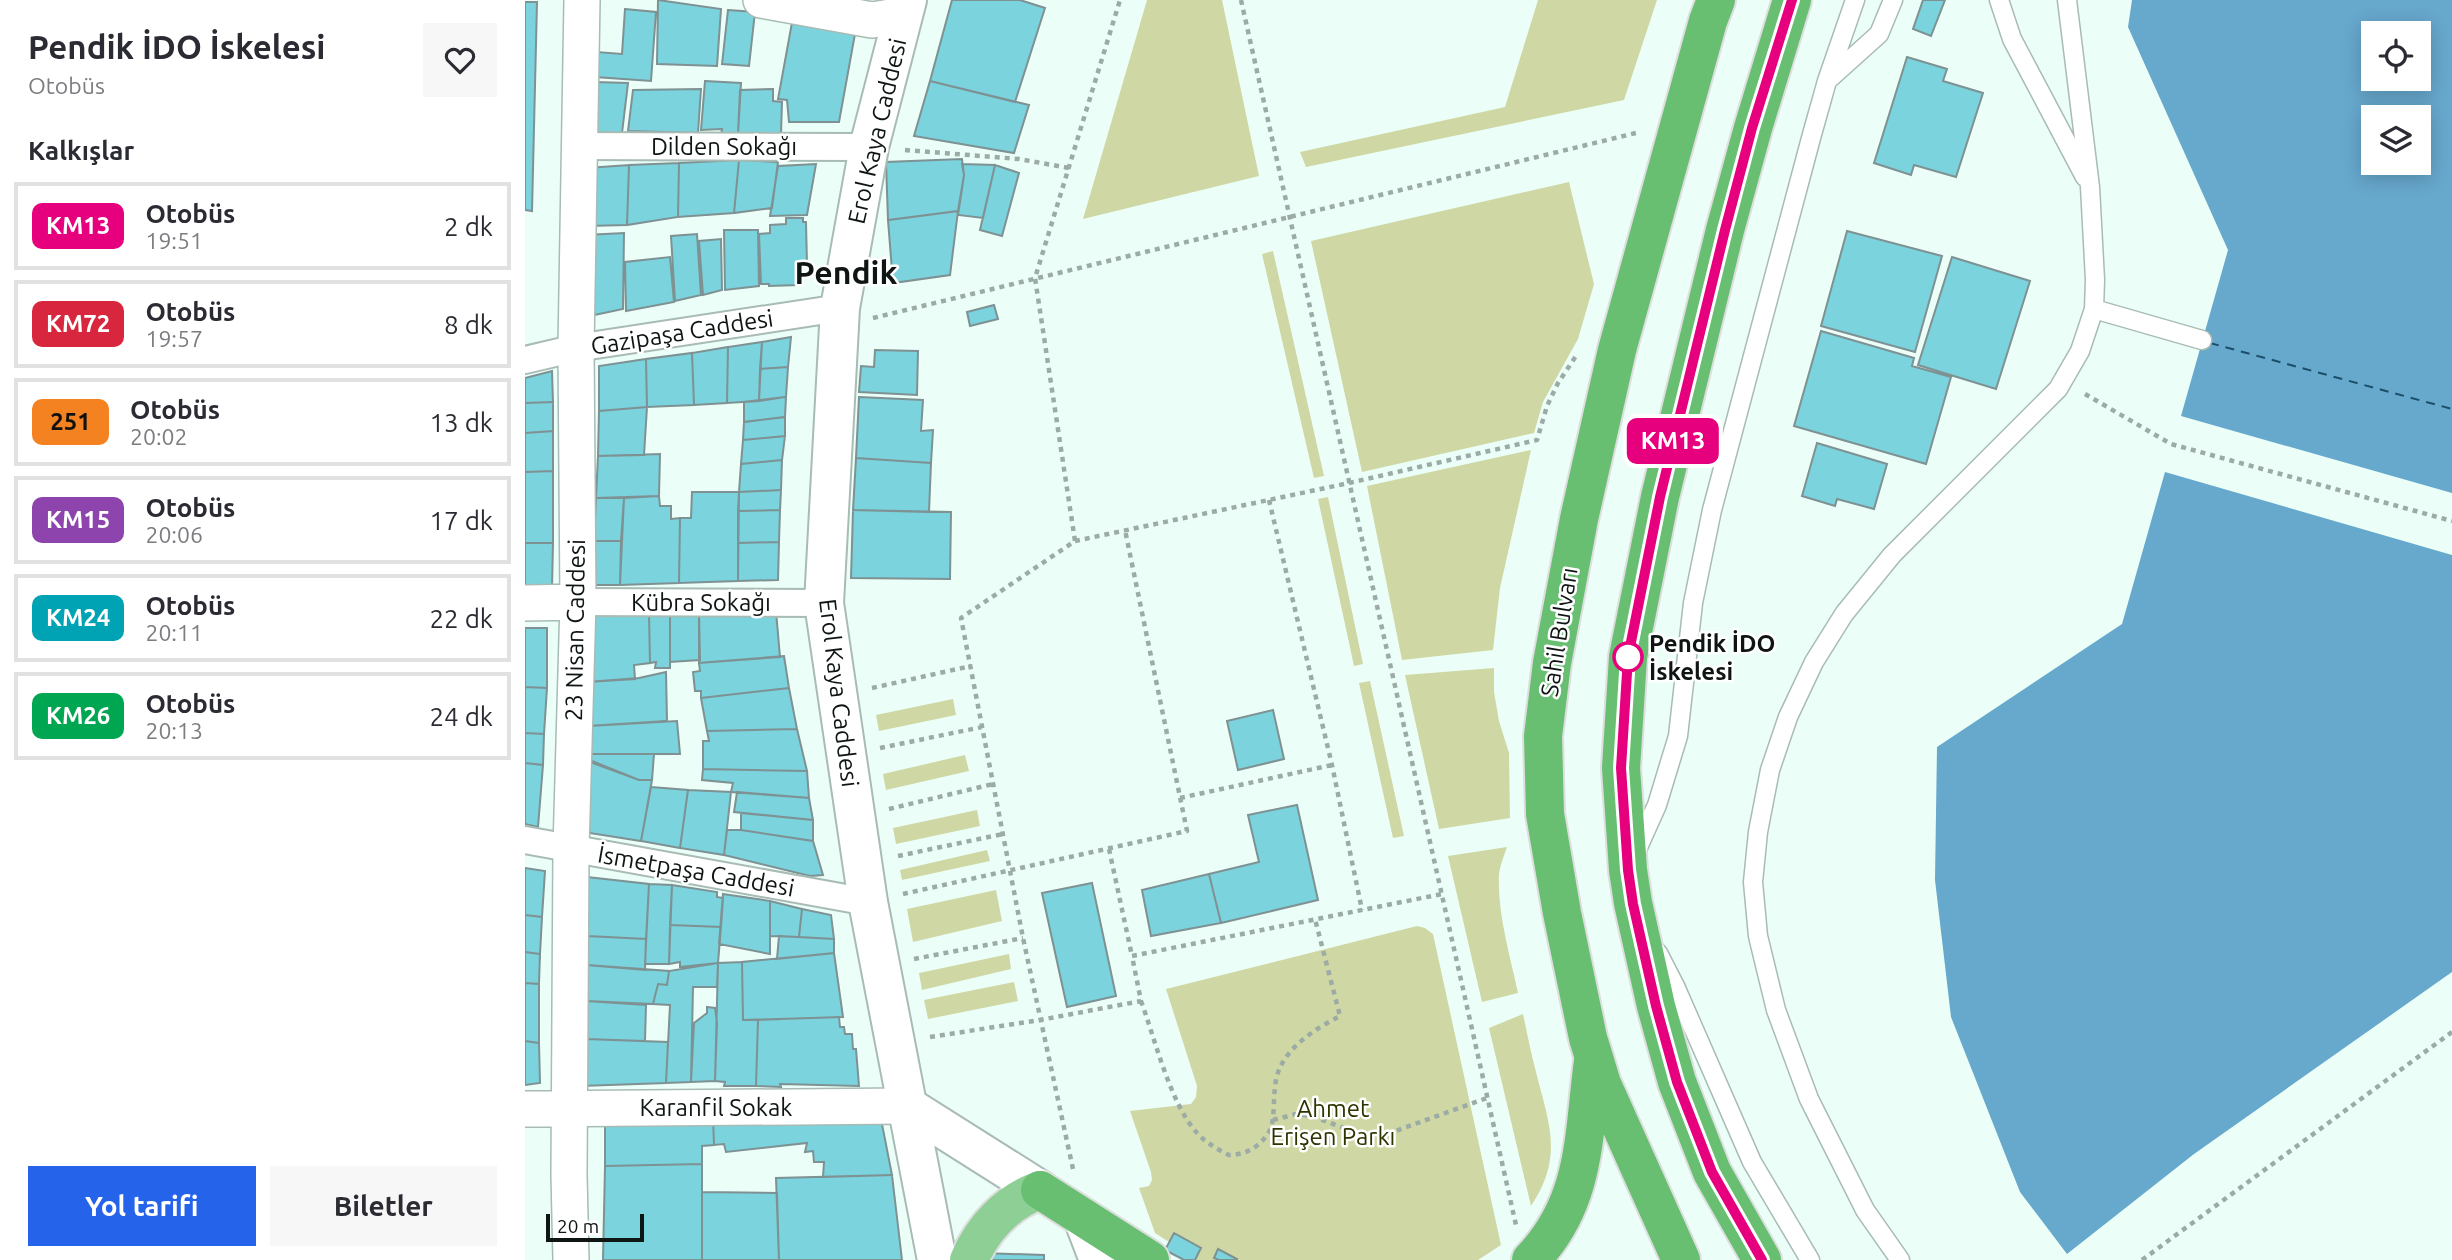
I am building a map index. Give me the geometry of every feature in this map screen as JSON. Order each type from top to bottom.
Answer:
[{"type":"highway","points":[[1762,1260],[1712,1172],[1677,1082],[1656,1006],[1630,887],[1621,768],[1628,657],[1660,497],[1725,230],[1752,128],[1791,0]]},
{"type":"highway","name":"Sahil Bulvarı","points":[[1681,1260],[1602,1084],[1593,1056],[1562,913],[1545,814],[1543,736],[1552,663],[1581,506],[1617,351],[1710,7]]},
{"type":"highway","points":[[1524,1246],[1544,1246],[1574,1193],[1580,1169],[1593,1056]]},
{"type":"highway","points":[[1040,1190],[1150,1260]]},
{"type":"main road","points":[[969,1260],[986,1230],[1008,1207],[1021,1197],[1040,1190]]},
{"type":"street","name":"23 Nisan Caddesi","points":[[571,1260],[571,849],[577,603],[576,348],[582,0]]},
{"type":"street","points":[[761,0],[872,20],[891,17],[906,5]]},
{"type":"street","name":"Erol Kaya Caddesi","points":[[906,5],[869,147],[839,317],[824,603],[867,902],[937,1260]]},
{"type":"street","name":"Dilden Sokağı","points":[[579,146],[869,147]]},
{"type":"street","name":"Gazipaşa Caddesi","points":[[525,360],[576,348],[839,317]]},
{"type":"street","points":[[525,603],[577,603]]},
{"type":"street","name":"Kübra Sokağı","points":[[577,603],[824,603]]},
{"type":"street","name":"İsmetpaşa Caddesi","points":[[525,840],[867,902]]},
{"type":"street","points":[[908,1106],[1040,1190]]},
{"type":"street","name":"Karanfil Sokak","points":[[525,1109],[908,1106]]},
{"type":"street","points":[[1083,1218],[1099,1260]]},
{"type":"lane","points":[[1810,1260],[1752,1162],[1630,887],[1678,736],[1693,603],[1712,510],[1827,81],[1855,0]]},
{"type":"lane","points":[[1827,81],[1879,34],[1893,0]]},
{"type":"lane","points":[[1999,0],[2012,39],[2090,187]]},
{"type":"lane","points":[[1900,1260],[1865,1210],[1809,1099],[1776,1010],[1758,936],[1753,882],[1758,832],[1770,770],[1788,717],[1814,662],[1844,614],[1892,555],[2059,389],[2080,351],[2094,310],[2095,280],[2090,187],[2067,0]]},
{"type":"lane","points":[[2094,310],[2202,340]]},
{"type":"path","points":[[1075,541],[1035,278],[1120,0]]},
{"type":"path","points":[[1241,0],[1487,1098],[1524,1246]]},
{"type":"path","points":[[839,317],[1035,278],[1680,122]]},
{"type":"path","points":[[869,147],[1019,159],[1069,168]]},
{"type":"path","points":[[1083,1218],[1023,938],[961,618],[1075,541],[1537,440],[1558,383],[1574,361],[1581,343]]},
{"type":"path","points":[[2063,381],[2171,444],[2452,521]]},
{"type":"path","points":[[1269,500],[1332,765],[1362,910]]},
{"type":"path","points":[[867,902],[1187,831],[1125,530]]},
{"type":"path","points":[[838,695],[971,666]]},
{"type":"path","points":[[846,754],[982,727]]},
{"type":"path","points":[[1180,799],[1332,765]]},
{"type":"path","points":[[855,817],[993,784]]},
{"type":"path","points":[[862,864],[1003,834]]},
{"type":"path","points":[[1109,849],[1141,1001],[1175,1095],[1191,1126],[1199,1135],[1229,1155],[1238,1155],[1267,1136],[1273,1120],[1276,1076],[1281,1066],[1294,1048],[1312,1032],[1340,1016],[1315,919]]},
{"type":"path","points":[[1132,956],[1442,894]]},
{"type":"path","points":[[880,966],[1023,938]]},
{"type":"path","points":[[895,1043],[1141,1001]]},
{"type":"path","points":[[2142,1260],[2452,1031]]},
{"type":"path","points":[[1273,1120],[1304,1114],[1376,1138],[1487,1098]]},
{"type":"green space","points":[[1147,0],[1222,0],[1259,176],[1083,219]]},
{"type":"green space","points":[[1538,0],[1657,0],[1624,100],[1306,167],[1300,152],[1505,107]]},
{"type":"green space","points":[[1569,182],[1594,284],[1578,339],[1543,402],[1534,433],[1362,472],[1311,241]]},
{"type":"green space","points":[[1273,251],[1324,476],[1314,478],[1262,254]]},
{"type":"green space","points":[[1531,450],[1500,588],[1493,650],[1402,660],[1367,486]]},
{"type":"green space","points":[[1328,497],[1363,664],[1354,666],[1318,499]]},
{"type":"green space","points":[[1494,668],[1494,692],[1499,721],[1509,753],[1510,818],[1439,829],[1405,675]]},
{"type":"green space","points":[[1370,681],[1404,836],[1393,838],[1359,683]]},
{"type":"green space","points":[[953,699],[956,715],[879,731],[876,715]]},
{"type":"green space","points":[[965,755],[969,771],[886,790],[883,774]]},
{"type":"green space","points":[[977,810],[980,826],[896,844],[893,828]]},
{"type":"green space","points":[[1507,847],[1499,874],[1500,904],[1518,993],[1482,1002],[1448,856]]},
{"type":"green space","points":[[987,850],[990,861],[902,880],[900,870]]},
{"type":"green space","points":[[996,890],[1002,921],[913,942],[907,909]]},
{"type":"green space","name":"Ahmet Erişen Parkı","points":[[1417,926],[1433,934],[1501,1245],[1478,1260],[1197,1260],[1155,1233],[1139,1188],[1149,1186],[1152,1180],[1151,1172],[1130,1111],[1191,1104],[1196,1097],[1197,1086],[1166,989]]},
{"type":"green space","points":[[1009,954],[1011,969],[922,990],[919,973]]},
{"type":"green space","points":[[1014,982],[1018,1001],[928,1019],[924,1000]]},
{"type":"green space","points":[[1523,1014],[1551,1140],[1548,1171],[1531,1206],[1489,1028]]},
{"type":"water","points":[[2132,0],[2452,0],[2452,493],[2181,416],[2228,250],[2128,27]]},
{"type":"water","points":[[2165,472],[2452,555],[2452,972],[2194,1154],[2067,1254],[2020,1192],[1951,1017],[1935,880],[1937,747],[2122,624]]},
{"type":"building","points":[[658,0],[721,9],[717,66],[657,64]]},
{"type":"building","points":[[952,0],[1020,0],[1045,8],[1015,102],[930,81]]},
{"type":"building","points":[[1923,0],[1945,0],[1931,36],[1913,29]]},
{"type":"building","points":[[525,2],[537,2],[532,211],[525,210]]},
{"type":"building","points":[[625,9],[656,12],[651,81],[595,77],[597,52],[622,54]]},
{"type":"building","points":[[728,10],[755,12],[749,66],[722,64]]},
{"type":"building","points":[[793,17],[857,23],[839,122],[789,122],[787,100],[778,99]]},
{"type":"building","points":[[1907,57],[1947,69],[1943,81],[1983,93],[1956,177],[1914,165],[1911,175],[1874,163]]},
{"type":"building","points":[[705,81],[741,83],[738,134],[721,136],[722,129],[701,130]]},
{"type":"building","points":[[930,81],[1029,105],[1014,153],[914,136]]},
{"type":"building","points":[[595,82],[628,83],[622,133],[589,134]]},
{"type":"building","points":[[701,89],[698,133],[628,131],[633,90]]},
{"type":"building","points":[[773,89],[773,101],[782,102],[781,134],[738,134],[740,90]]},
{"type":"building","points":[[962,159],[964,175],[958,211],[888,220],[886,162]]},
{"type":"building","points":[[739,160],[778,162],[772,208],[734,213]]},
{"type":"building","points":[[739,160],[734,213],[678,217],[679,163]]},
{"type":"building","points":[[679,163],[678,217],[627,225],[629,165]]},
{"type":"building","points":[[816,164],[807,215],[770,216],[778,166]]},
{"type":"building","points":[[962,164],[995,165],[983,218],[958,215],[964,175]]},
{"type":"building","points":[[629,165],[627,225],[587,226],[587,168]]},
{"type":"building","points":[[995,165],[1019,173],[1002,236],[980,230]]},
{"type":"building","points":[[958,211],[950,275],[893,283],[888,220]]},
{"type":"building","points":[[786,218],[803,218],[803,222],[806,222],[807,265],[799,266],[800,285],[761,284],[759,234],[770,233],[770,225],[786,224]]},
{"type":"building","points":[[724,230],[758,230],[759,286],[725,290]]},
{"type":"building","points":[[1847,231],[1942,256],[1915,352],[1821,326]]},
{"type":"building","points":[[624,233],[623,309],[585,317],[585,235]]},
{"type":"building","points":[[697,234],[701,295],[675,301],[671,236]]},
{"type":"building","points":[[721,239],[722,290],[703,295],[699,241]]},
{"type":"building","points":[[670,257],[674,302],[626,311],[625,262]]},
{"type":"building","points":[[1952,257],[2030,281],[1996,389],[1918,365]]},
{"type":"building","points":[[994,305],[998,319],[970,326],[967,312]]},
{"type":"building","points":[[1821,331],[1914,358],[1912,366],[1951,377],[1926,464],[1794,426]]},
{"type":"building","points":[[791,337],[788,367],[760,369],[762,342]]},
{"type":"building","points":[[762,342],[759,401],[727,403],[728,347]]},
{"type":"building","points":[[728,347],[727,403],[694,405],[692,353]]},
{"type":"building","points":[[875,350],[918,351],[917,395],[859,392],[861,366],[874,367]]},
{"type":"building","points":[[692,353],[694,405],[647,407],[646,359]]},
{"type":"building","points":[[646,359],[647,407],[599,411],[599,366]]},
{"type":"building","points":[[788,367],[786,397],[759,401],[760,369]]},
{"type":"building","points":[[552,371],[553,402],[525,403],[525,378]]},
{"type":"building","points":[[786,397],[785,417],[744,422],[744,402]]},
{"type":"building","points":[[859,397],[923,400],[921,431],[933,430],[931,463],[856,458]]},
{"type":"building","points":[[553,402],[553,431],[525,433],[525,403]]},
{"type":"building","points":[[647,407],[644,455],[598,456],[599,411]]},
{"type":"building","points":[[785,417],[785,436],[743,440],[744,422]]},
{"type":"building","points":[[553,431],[553,471],[525,472],[525,433]]},
{"type":"building","points":[[785,436],[782,460],[741,464],[743,440]]},
{"type":"building","points":[[1817,443],[1887,464],[1874,509],[1837,499],[1835,506],[1802,496]]},
{"type":"building","points":[[660,454],[659,496],[596,498],[598,456]]},
{"type":"building","points":[[856,458],[931,463],[929,512],[853,510]]},
{"type":"building","points":[[782,460],[781,490],[739,492],[741,464]]},
{"type":"building","points":[[553,471],[553,543],[525,543],[525,472]]},
{"type":"building","points":[[781,490],[780,510],[738,511],[739,492]]},
{"type":"building","points":[[692,492],[739,492],[738,581],[679,583],[680,518],[691,518]]},
{"type":"building","points":[[659,496],[660,506],[671,506],[671,519],[680,518],[679,583],[620,585],[624,498]]},
{"type":"building","points":[[596,498],[624,498],[621,541],[594,541]]},
{"type":"building","points":[[780,510],[779,542],[738,543],[738,511]]},
{"type":"building","points":[[853,510],[951,512],[950,579],[851,578]]},
{"type":"building","points":[[594,541],[621,541],[620,585],[591,585]]},
{"type":"building","points":[[779,542],[778,580],[738,581],[738,543]]},
{"type":"building","points":[[525,543],[553,543],[552,588],[525,588]]},
{"type":"building","points":[[776,611],[780,657],[699,663],[699,616]]},
{"type":"building","points":[[699,612],[700,660],[670,662],[670,613]]},
{"type":"building","points":[[587,613],[649,614],[650,663],[634,665],[635,679],[588,682]]},
{"type":"building","points":[[670,613],[670,668],[655,668],[656,662],[650,663],[649,614]]},
{"type":"building","points":[[525,628],[547,628],[547,688],[525,687]]},
{"type":"building","points":[[784,656],[789,688],[701,698],[701,691],[695,691],[693,672],[700,671],[699,663]]},
{"type":"building","points":[[666,672],[667,721],[587,726],[588,682],[639,678]]},
{"type":"building","points":[[525,687],[547,688],[544,734],[525,733]]},
{"type":"building","points":[[789,688],[797,729],[707,731],[701,698]]},
{"type":"building","points":[[1273,710],[1284,759],[1238,770],[1227,721]]},
{"type":"building","points":[[677,721],[680,754],[590,754],[589,726]]},
{"type":"building","points":[[797,729],[807,771],[703,769],[703,741],[709,741],[707,731]]},
{"type":"building","points":[[525,733],[544,734],[543,765],[525,763]]},
{"type":"building","points":[[590,754],[654,754],[652,780],[639,780],[590,762]]},
{"type":"building","points":[[592,761],[639,780],[652,780],[641,841],[583,832],[584,762]]},
{"type":"building","points":[[525,763],[543,765],[538,827],[525,824]]},
{"type":"building","points":[[703,769],[807,771],[809,798],[731,792],[733,783],[702,780]]},
{"type":"building","points":[[651,787],[688,790],[680,848],[641,841]]},
{"type":"building","points":[[688,790],[731,792],[724,855],[680,848]]},
{"type":"building","points":[[737,792],[809,798],[813,820],[734,812]]},
{"type":"building","points":[[1297,805],[1318,900],[1221,923],[1209,874],[1259,862],[1248,815]]},
{"type":"building","points":[[741,813],[813,820],[813,841],[741,830]]},
{"type":"building","points":[[727,830],[813,841],[823,875],[810,876],[724,855]]},
{"type":"building","points":[[525,868],[545,871],[542,917],[525,915]]},
{"type":"building","points":[[1209,874],[1221,923],[1151,936],[1142,890]]},
{"type":"building","points":[[587,877],[649,884],[646,939],[587,936]]},
{"type":"building","points":[[1092,883],[1116,996],[1067,1007],[1042,893]]},
{"type":"building","points":[[649,884],[672,885],[669,964],[645,964]]},
{"type":"building","points":[[672,885],[717,892],[717,897],[723,898],[721,927],[670,925]]},
{"type":"building","points":[[723,894],[770,901],[770,954],[719,944]]},
{"type":"building","points":[[770,901],[802,909],[799,937],[770,936]]},
{"type":"building","points":[[802,909],[831,915],[834,939],[799,937]]},
{"type":"building","points":[[525,915],[542,917],[540,954],[525,952]]},
{"type":"building","points":[[670,925],[721,927],[718,963],[680,967],[680,962],[669,964]]},
{"type":"building","points":[[587,936],[646,939],[645,970],[587,965]]},
{"type":"building","points":[[779,936],[834,939],[834,953],[777,959]]},
{"type":"building","points":[[525,952],[540,954],[539,984],[525,983]]},
{"type":"building","points":[[834,953],[843,1017],[743,1020],[742,962]]},
{"type":"building","points":[[742,962],[743,1020],[758,1020],[756,1086],[724,1086],[725,1082],[715,1081],[718,963]]},
{"type":"building","points":[[718,963],[717,987],[693,987],[691,1082],[666,1083],[670,1005],[653,1004],[658,984],[667,985],[669,971]]},
{"type":"building","points":[[587,965],[669,971],[667,985],[658,984],[653,1004],[586,1001]]},
{"type":"building","points":[[525,983],[539,984],[539,1043],[525,1041]]},
{"type":"building","points":[[586,1001],[646,1005],[645,1041],[585,1039]]},
{"type":"building","points":[[707,1007],[715,1008],[717,1023],[715,1081],[691,1082],[694,1023],[707,1013]]},
{"type":"building","points":[[839,1017],[840,1027],[844,1027],[845,1034],[852,1034],[859,1086],[756,1086],[758,1020]]},
{"type":"building","points":[[585,1039],[668,1042],[666,1083],[581,1086]]},
{"type":"building","points":[[525,1041],[539,1043],[540,1083],[525,1085]]},
{"type":"building","points":[[713,1118],[714,1145],[702,1146],[702,1164],[605,1166],[605,1119]]},
{"type":"building","points":[[713,1118],[881,1119],[892,1175],[823,1177],[824,1162],[814,1162],[813,1151],[805,1152],[807,1143],[726,1152],[724,1144],[714,1145]]},
{"type":"building","points":[[702,1164],[702,1260],[603,1260],[605,1166]]},
{"type":"building","points":[[892,1175],[902,1260],[779,1260],[776,1178]]},
{"type":"building","points":[[702,1192],[777,1193],[779,1260],[702,1260]]},
{"type":"building","points":[[1174,1233],[1201,1248],[1195,1260],[1184,1260],[1165,1250]]},
{"type":"building","points":[[1218,1249],[1237,1259],[1214,1258]]},
{"type":"building","points":[[982,1253],[1044,1255],[1044,1260],[983,1260]]},
{"type":"ferry route","points":[[2210,343],[2452,409]]},
{"type":"bus line","name":"KM13","points":[[1762,1260],[1712,1172],[1677,1082],[1656,1006],[1633,904],[1621,768],[1628,657],[1660,497],[1752,128],[1792,0]]},
{"type":"place","name":"Pendik İDO İskelesi","points":[[1628,657]]},
{"type":"district","name":"Pendik","points":[[846,272]]}]
